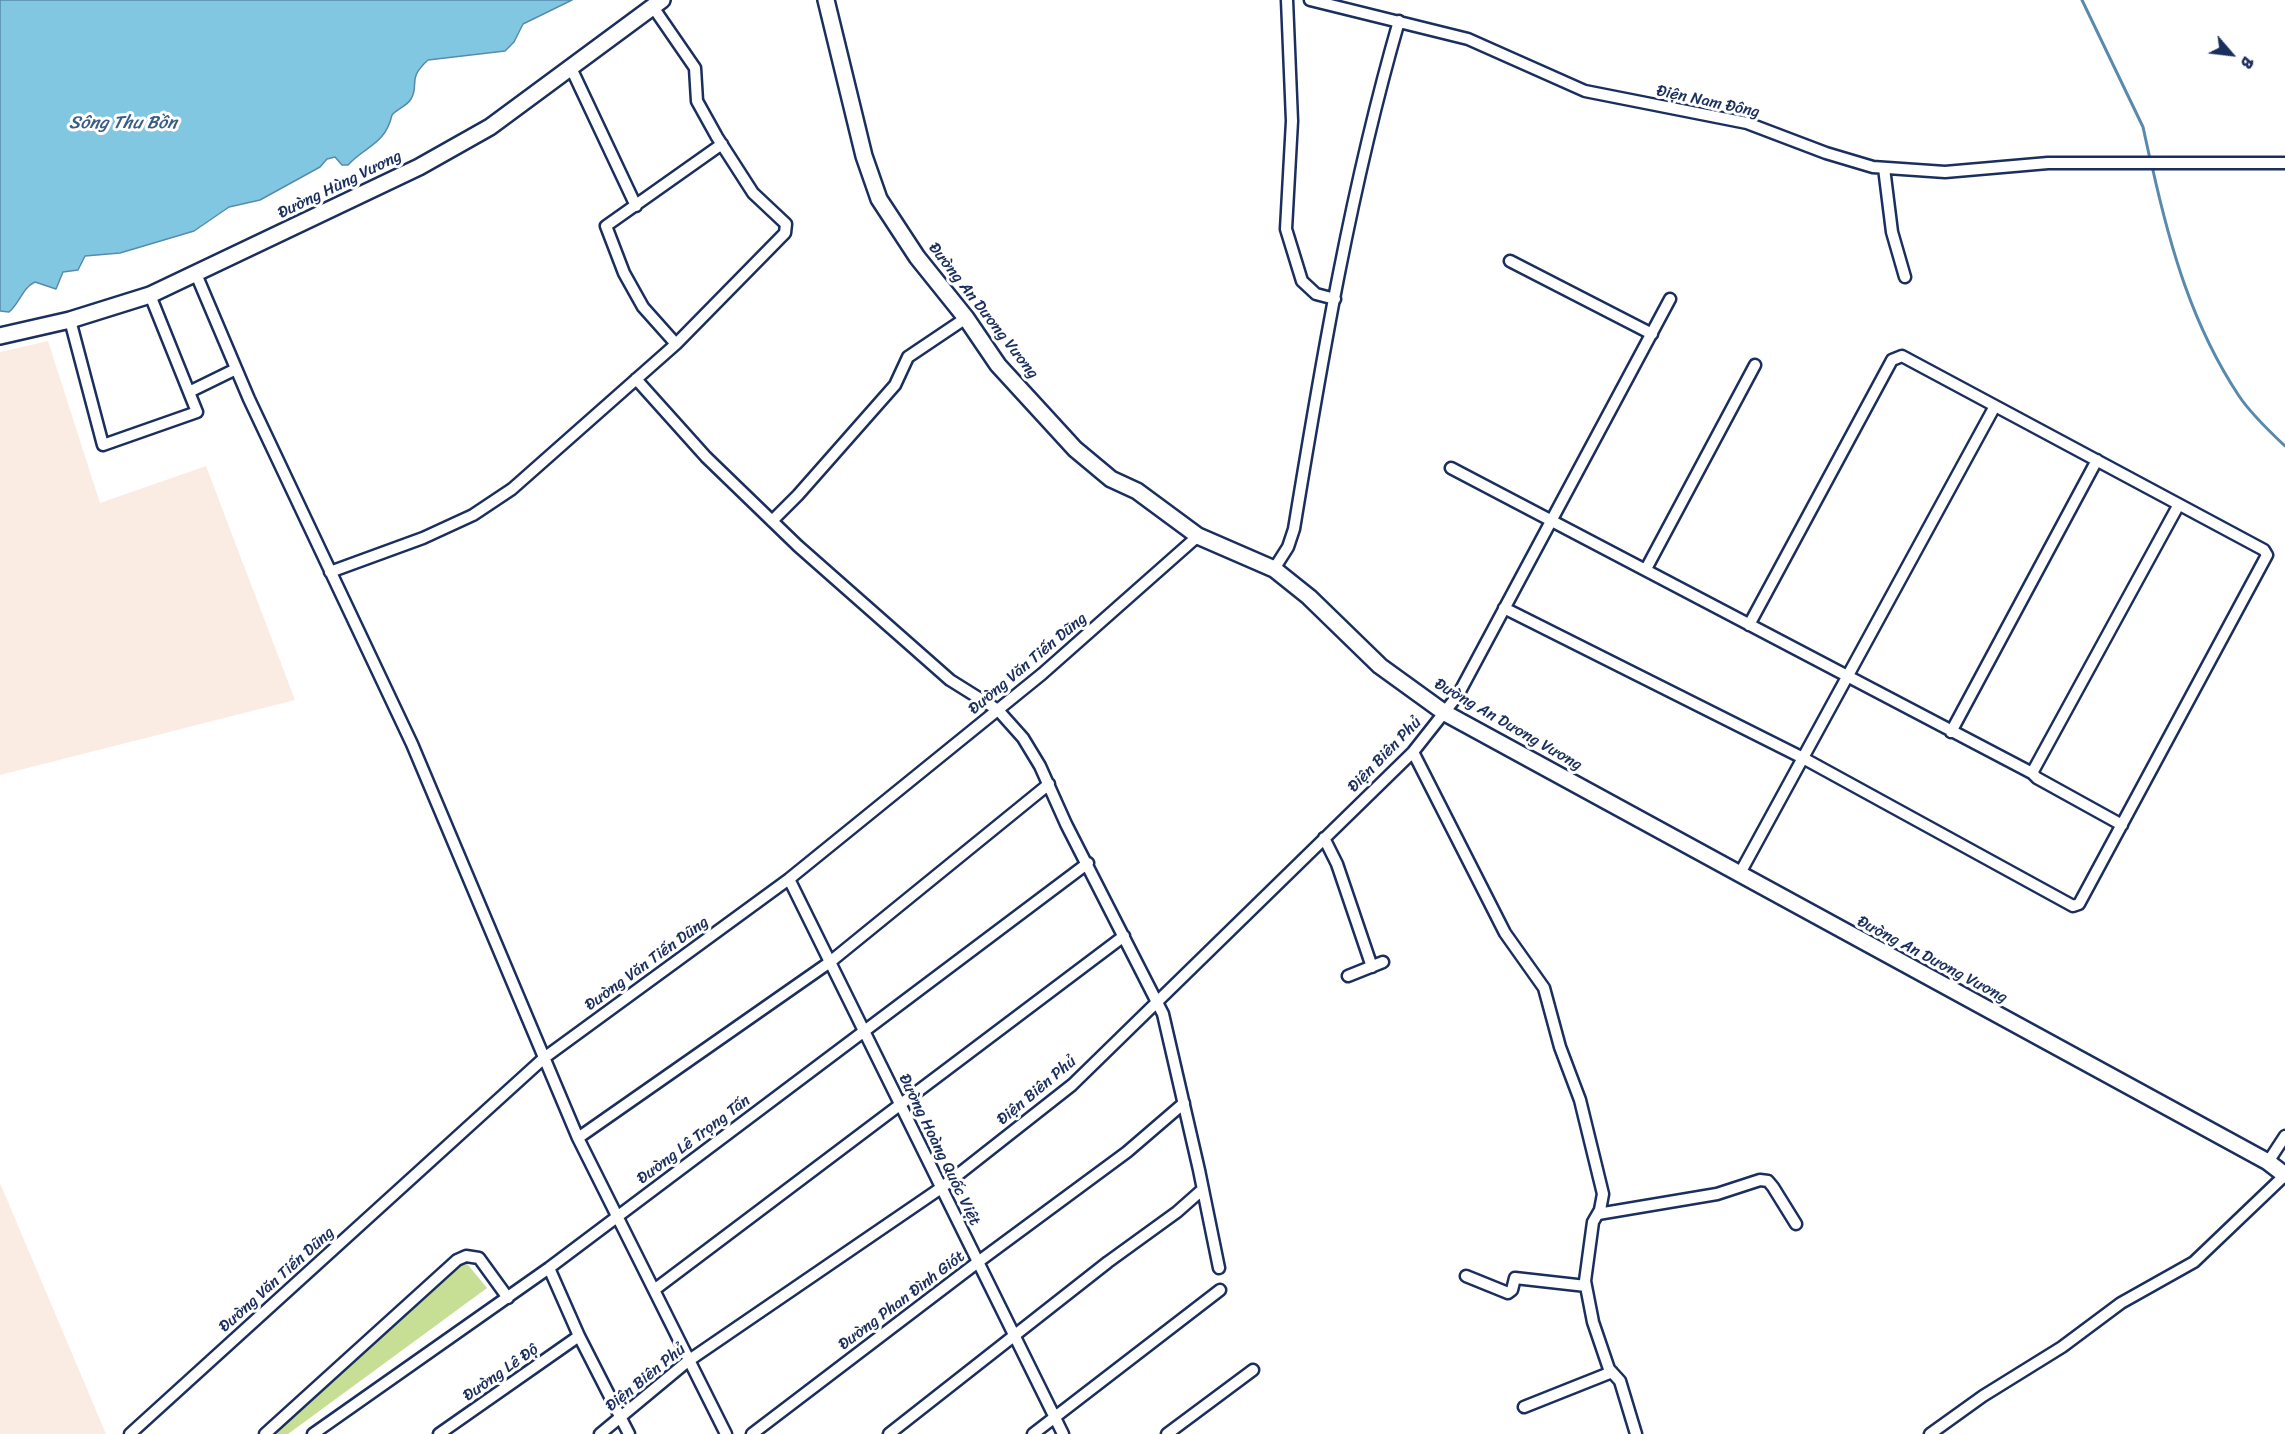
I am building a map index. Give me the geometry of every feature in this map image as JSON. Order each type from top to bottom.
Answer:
[{"type":"main road","name":"Đường An Dương Vương","points":[[826,0],[864,156],[879,199],[917,257],[966,318],[998,364],[1075,449],[1111,479],[1137,491],[1198,536],[1274,569],[1309,597],[1380,666],[1445,713],[1740,876],[2268,1162],[2285,1175]]},
{"type":"main road","name":"Đường Hùng Vương","points":[[0,336],[69,320],[150,295],[419,167],[490,127],[658,3]]},
{"type":"street","points":[[1287,0],[1292,121],[1286,229],[1302,281],[1316,294],[1335,299]]},
{"type":"street","name":"Điện Nam Đông","points":[[1310,0],[1468,39],[1585,91],[1747,123],[1826,153],[1884,168],[1945,172],[2048,164],[2285,163]]},
{"type":"street","points":[[330,572],[423,538],[473,515],[512,489],[676,344],[786,231],[786,224],[753,193],[697,101],[695,68],[658,3]]},
{"type":"street","points":[[1274,569],[1288,547],[1294,529],[1319,377],[1371,120],[1399,21]]},
{"type":"street","points":[[571,68],[636,206]]},
{"type":"street","points":[[676,344],[643,307],[624,273],[606,232],[607,223],[636,206],[722,144]]},
{"type":"street","points":[[1884,168],[1892,232],[1905,277]]},
{"type":"street","points":[[1510,261],[1652,334]]},
{"type":"street","points":[[196,274],[236,369],[412,744],[578,1138],[726,1434]]},
{"type":"street","points":[[69,320],[103,445],[197,412],[150,295]]},
{"type":"street","name":"Điện Biên Phủ","points":[[600,1434],[688,1361],[941,1188],[1072,1085],[1413,752],[1458,695],[1670,299]]},
{"type":"street","points":[[772,520],[798,495],[894,385],[908,357],[966,318]]},
{"type":"street","points":[[1504,608],[1803,758],[2073,906],[2079,904],[2267,558],[2264,550],[2178,506],[1902,356],[1892,360],[1749,625]]},
{"type":"street","points":[[1646,569],[1755,365]]},
{"type":"street","points":[[189,392],[236,369]]},
{"type":"street","points":[[636,379],[706,457],[772,520],[950,680],[998,710],[1023,738],[1049,784],[1158,1000],[1170,1037],[1218,1268]]},
{"type":"street","points":[[1740,876],[1995,406]]},
{"type":"street","points":[[1951,732],[2097,460]]},
{"type":"street","points":[[1451,468],[2032,773],[2037,778],[2122,825]]},
{"type":"street","points":[[2032,773],[2178,506]]},
{"type":"street","name":"Đường Văn Tiến Dũng","points":[[130,1434],[544,1058],[789,879],[998,710],[1198,536]]},
{"type":"street","points":[[1413,752],[1505,933],[1544,988],[1560,1047],[1580,1100],[1603,1194],[1598,1214],[1593,1222],[1588,1248],[1586,1286],[1599,1347],[1620,1381],[1636,1434]]},
{"type":"street","points":[[578,1138],[830,962],[1049,784]]},
{"type":"street","points":[[1324,838],[1337,864],[1372,967]]},
{"type":"street","name":"Đường Lê Trọng Tấn","points":[[313,1434],[549,1268],[1088,863]]},
{"type":"street","name":"Đường Hoàng Quốc Việt","points":[[789,879],[1062,1434]]},
{"type":"street","points":[[654,1290],[1124,936]]},
{"type":"street","points":[[1348,976],[1383,962]]},
{"type":"street","name":"Đường Phan Đình Giót","points":[[752,1434],[1127,1152],[1184,1103]]},
{"type":"street","points":[[2268,1162],[2285,1136]]},
{"type":"street","points":[[1930,1434],[1974,1402],[2062,1347],[2121,1303],[2194,1262],[2285,1175]]},
{"type":"street","points":[[1598,1214],[1717,1194],[1760,1180],[1768,1181],[1773,1187],[1796,1224]]},
{"type":"street","points":[[889,1434],[1108,1262],[1172,1216],[1203,1189]]},
{"type":"street","points":[[265,1434],[457,1260],[466,1256],[478,1258],[507,1298]]},
{"type":"street","points":[[549,1268],[579,1336],[629,1434]]},
{"type":"street","points":[[1466,1276],[1508,1293],[1512,1290],[1515,1278],[1586,1286]]},
{"type":"street","points":[[1033,1434],[1220,1290]]},
{"type":"street","name":"Đường Lê Độ","points":[[439,1434],[579,1336]]},
{"type":"street","points":[[1167,1434],[1253,1370]]},
{"type":"street","points":[[1524,1407],[1612,1371]]},
{"type":"shaded area","points":[[48,341],[100,503],[206,466],[295,700],[0,775],[0,352]]},
{"type":"shaded area","points":[[0,1183],[106,1434],[0,1434]]},
{"type":"green space","points":[[464,1260],[487,1288],[288,1434],[270,1434]]},
{"type":"water","name":"Sông Thu Bồn","points":[[0,0],[572,0],[523,24],[514,42],[505,51],[428,60],[417,72],[413,94],[409,101],[392,115],[385,133],[348,165],[342,165],[335,157],[327,159],[320,167],[260,200],[229,207],[194,231],[120,253],[85,256],[78,270],[63,272],[56,289],[35,282],[27,288],[9,312],[0,311]]},
{"type":"waterway","points":[[2082,0],[2143,127],[2150,159]]},
{"type":"waterway","points":[[2152,166],[2175,256],[2208,342],[2244,403],[2285,446]]}]
